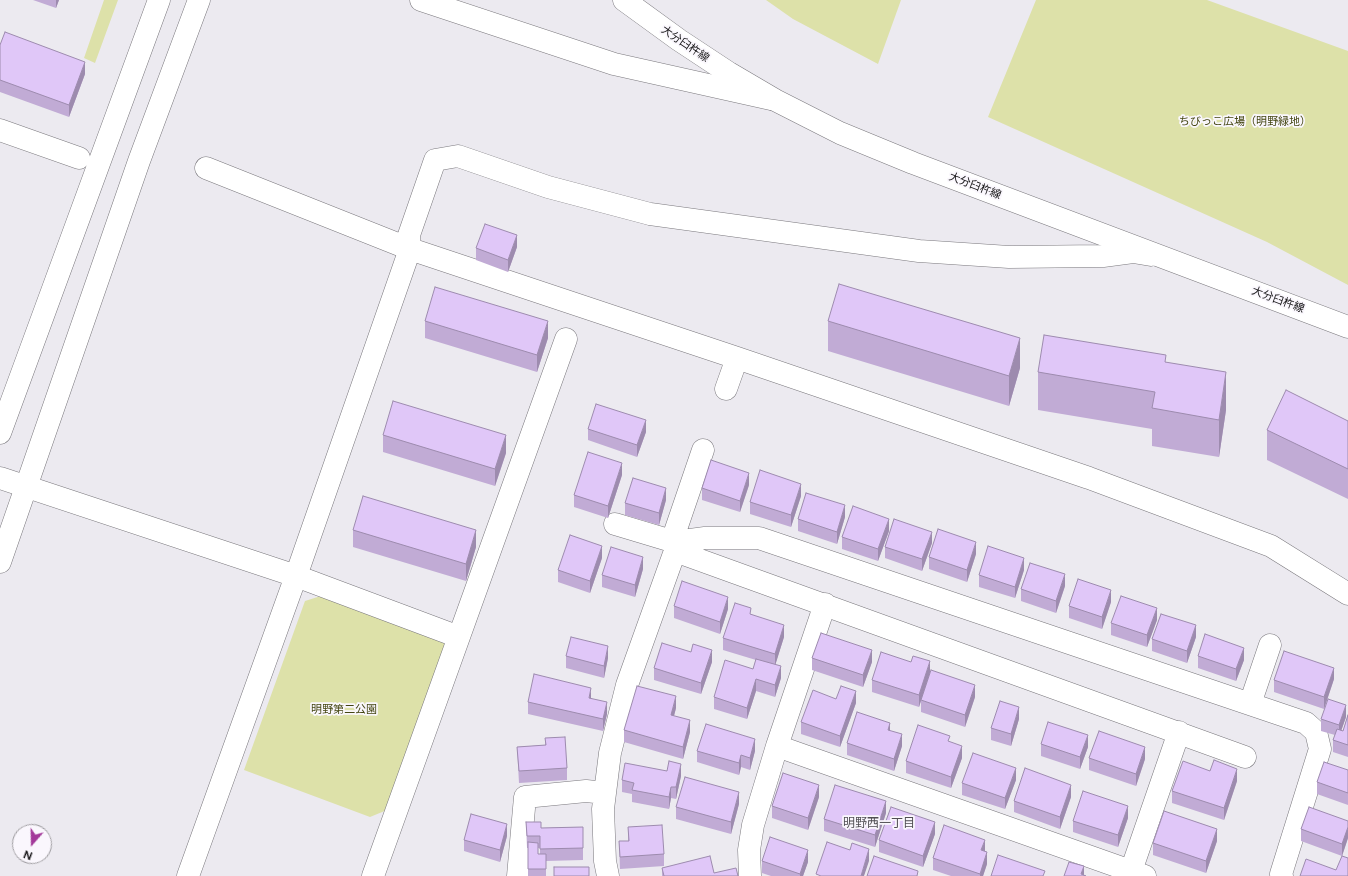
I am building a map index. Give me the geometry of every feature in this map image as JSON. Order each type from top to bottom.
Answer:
[{"type":"street","points":[[0,433],[159,0]]},
{"type":"street","points":[[0,562],[139,161],[199,0]]},
{"type":"street","points":[[421,0],[614,64],[775,100]]},
{"type":"street","name":"大分臼杵線","points":[[624,0],[678,40],[775,100],[840,133],[1348,327]]},
{"type":"street","points":[[0,130],[79,158]]},
{"type":"street","points":[[188,876],[296,576],[410,249],[409,235],[435,160],[458,156],[548,187],[650,214],[919,251],[1009,257],[1103,256],[1133,252],[1160,256]]},
{"type":"street","points":[[206,168],[410,249],[737,358],[1089,478],[1271,546],[1348,594]]},
{"type":"street","points":[[373,876],[566,338]]},
{"type":"street","points":[[726,389],[737,358]]},
{"type":"street","points":[[608,876],[603,809],[610,753],[627,685],[675,547],[675,532],[703,450]]},
{"type":"street","points":[[0,478],[296,576],[459,637]]},
{"type":"street","points":[[615,524],[825,604],[1245,757]]},
{"type":"street","points":[[675,547],[717,537],[759,538],[1306,723],[1316,732],[1320,749],[1280,874],[1282,876]]},
{"type":"street","points":[[750,876],[749,850],[753,825],[777,746],[825,604]]},
{"type":"street","points":[[1250,704],[1270,645]]},
{"type":"street","points":[[777,746],[1136,874],[1179,732]]},
{"type":"street","points":[[518,876],[524,797],[586,791],[605,793]]},
{"type":"green space","points":[[104,0],[118,0],[95,63],[84,58]]},
{"type":"green space","points":[[766,0],[901,0],[878,64],[793,19]]},
{"type":"green space","name":"ちびっこ広場（明野緑地）","points":[[1036,0],[1207,0],[1348,51],[1348,285],[1267,242],[988,117]]},
{"type":"green space","name":"明野第二公園","points":[[327,594],[447,643],[387,810],[370,817],[244,770],[305,601]]},
{"type":"building","points":[[5,32],[85,62],[69,105],[0,80],[0,45]]},
{"type":"building","points":[[485,224],[517,235],[508,260],[476,248]]},
{"type":"building","points":[[839,284],[1020,338],[1009,376],[828,321]]},
{"type":"building","points":[[435,287],[548,321],[537,355],[425,321]]},
{"type":"building","points":[[1044,335],[1166,355],[1165,362],[1226,372],[1219,420],[1152,408],[1155,392],[1038,372]]},
{"type":"building","points":[[1286,390],[1348,421],[1348,469],[1267,430]]},
{"type":"building","points":[[393,401],[506,435],[495,469],[383,435]]},
{"type":"building","points":[[596,404],[646,420],[637,445],[588,429]]},
{"type":"building","points":[[588,452],[622,463],[608,506],[574,495]]},
{"type":"building","points":[[711,460],[749,473],[740,501],[702,488]]},
{"type":"building","points":[[760,470],[801,484],[791,515],[750,502]]},
{"type":"building","points":[[633,478],[666,488],[659,513],[625,503]]},
{"type":"building","points":[[806,493],[845,505],[837,532],[798,519]]},
{"type":"building","points":[[363,496],[476,530],[466,564],[353,530]]},
{"type":"building","points":[[853,506],[889,519],[878,549],[842,537]]},
{"type":"building","points":[[894,519],[932,532],[922,559],[885,547]]},
{"type":"building","points":[[938,529],[976,542],[967,570],[929,557]]},
{"type":"building","points":[[570,535],[602,546],[590,581],[558,570]]},
{"type":"building","points":[[988,546],[1024,558],[1015,587],[979,575]]},
{"type":"building","points":[[611,547],[643,557],[635,585],[602,575]]},
{"type":"building","points":[[1030,563],[1065,574],[1056,601],[1021,589]]},
{"type":"building","points":[[1078,579],[1111,590],[1102,617],[1069,606]]},
{"type":"building","points":[[682,581],[728,597],[720,622],[674,606]]},
{"type":"building","points":[[1121,596],[1157,608],[1147,635],[1111,623]]},
{"type":"building","points":[[735,603],[751,608],[750,614],[784,625],[775,654],[723,638]]},
{"type":"building","points":[[1161,614],[1196,625],[1187,651],[1152,639]]},
{"type":"building","points":[[821,633],[872,650],[863,675],[812,658]]},
{"type":"building","points":[[1205,634],[1244,648],[1236,669],[1198,656]]},
{"type":"building","points":[[571,637],[608,646],[604,666],[566,656]]},
{"type":"building","points":[[662,643],[691,652],[693,644],[712,650],[701,683],[654,668]]},
{"type":"building","points":[[1284,651],[1334,668],[1324,697],[1274,680]]},
{"type":"building","points":[[881,652],[911,662],[913,656],[930,661],[919,695],[872,680]]},
{"type":"building","points":[[756,659],[781,666],[775,685],[756,679],[747,708],[714,697],[725,660],[753,669]]},
{"type":"building","points":[[931,670],[975,685],[965,715],[921,700]]},
{"type":"building","points":[[534,674],[591,688],[589,698],[607,702],[603,719],[528,702]]},
{"type":"building","points":[[637,686],[676,696],[671,715],[690,720],[683,747],[624,730]]},
{"type":"building","points":[[841,686],[856,691],[840,736],[801,722],[813,690],[836,699]]},
{"type":"building","points":[[1328,699],[1346,705],[1339,725],[1321,719]]},
{"type":"building","points":[[1000,701],[1019,707],[1011,734],[991,728]]},
{"type":"building","points":[[857,712],[890,723],[888,730],[902,734],[894,759],[847,743]]},
{"type":"building","points":[[1348,715],[1348,745],[1333,740],[1337,729],[1343,731]]},
{"type":"building","points":[[1048,722],[1088,735],[1080,757],[1041,744]]},
{"type":"building","points":[[706,724],[755,739],[750,758],[741,755],[739,763],[697,751]]},
{"type":"building","points":[[918,725],[950,736],[948,741],[962,746],[951,777],[906,761]]},
{"type":"building","points":[[1099,731],[1145,747],[1136,774],[1089,758]]},
{"type":"building","points":[[565,737],[567,768],[519,771],[517,747],[546,745],[545,738]]},
{"type":"building","points":[[973,753],[1016,768],[1005,798],[962,783]]},
{"type":"building","points":[[1214,760],[1237,769],[1224,808],[1172,791],[1183,761],[1210,771]]},
{"type":"building","points":[[669,761],[681,764],[676,787],[671,787],[669,797],[632,790],[634,783],[622,780],[625,763],[667,771]]},
{"type":"building","points":[[1324,762],[1348,770],[1348,793],[1317,782]]},
{"type":"building","points":[[1025,768],[1071,785],[1060,817],[1014,801]]},
{"type":"building","points":[[783,773],[819,785],[808,818],[772,806]]},
{"type":"building","points":[[685,777],[739,792],[731,822],[676,807]]},
{"type":"building","points":[[835,785],[886,801],[875,835],[824,819]]},
{"type":"building","points":[[1083,791],[1128,806],[1118,835],[1073,821]]},
{"type":"building","points":[[891,807],[935,822],[923,856],[879,840]]},
{"type":"building","points":[[1309,807],[1348,821],[1348,827],[1342,844],[1301,829]]},
{"type":"building","points":[[1164,811],[1217,829],[1206,861],[1153,843]]},
{"type":"building","points":[[471,814],[507,824],[500,850],[464,840]]},
{"type":"building","points":[[526,822],[541,822],[541,828],[583,827],[583,848],[540,849],[540,836],[527,836]]},
{"type":"building","points":[[662,825],[664,854],[620,857],[619,841],[629,841],[628,827]]},
{"type":"building","points":[[944,825],[985,840],[981,850],[987,852],[980,874],[933,858]]},
{"type":"building","points":[[770,837],[808,850],[800,874],[762,861]]},
{"type":"building","points":[[528,842],[538,843],[538,854],[546,854],[546,869],[528,869]]},
{"type":"building","points":[[827,842],[850,850],[852,843],[869,849],[861,876],[821,876],[816,874]]},
{"type":"building","points":[[998,855],[1045,871],[1043,876],[991,876]]},
{"type":"building","points":[[710,856],[714,873],[736,868],[738,876],[664,876],[662,868]]},
{"type":"building","points":[[874,856],[918,871],[917,876],[867,876]]},
{"type":"building","points":[[1342,856],[1348,858],[1348,876],[1300,876],[1306,859],[1336,870]]},
{"type":"building","points":[[1069,862],[1084,866],[1081,874],[1086,876],[1064,876]]},
{"type":"building","points":[[554,867],[589,867],[589,876],[554,876]]},
{"type":"district","name":"明野西一丁目","points":[[879,823]]}]
